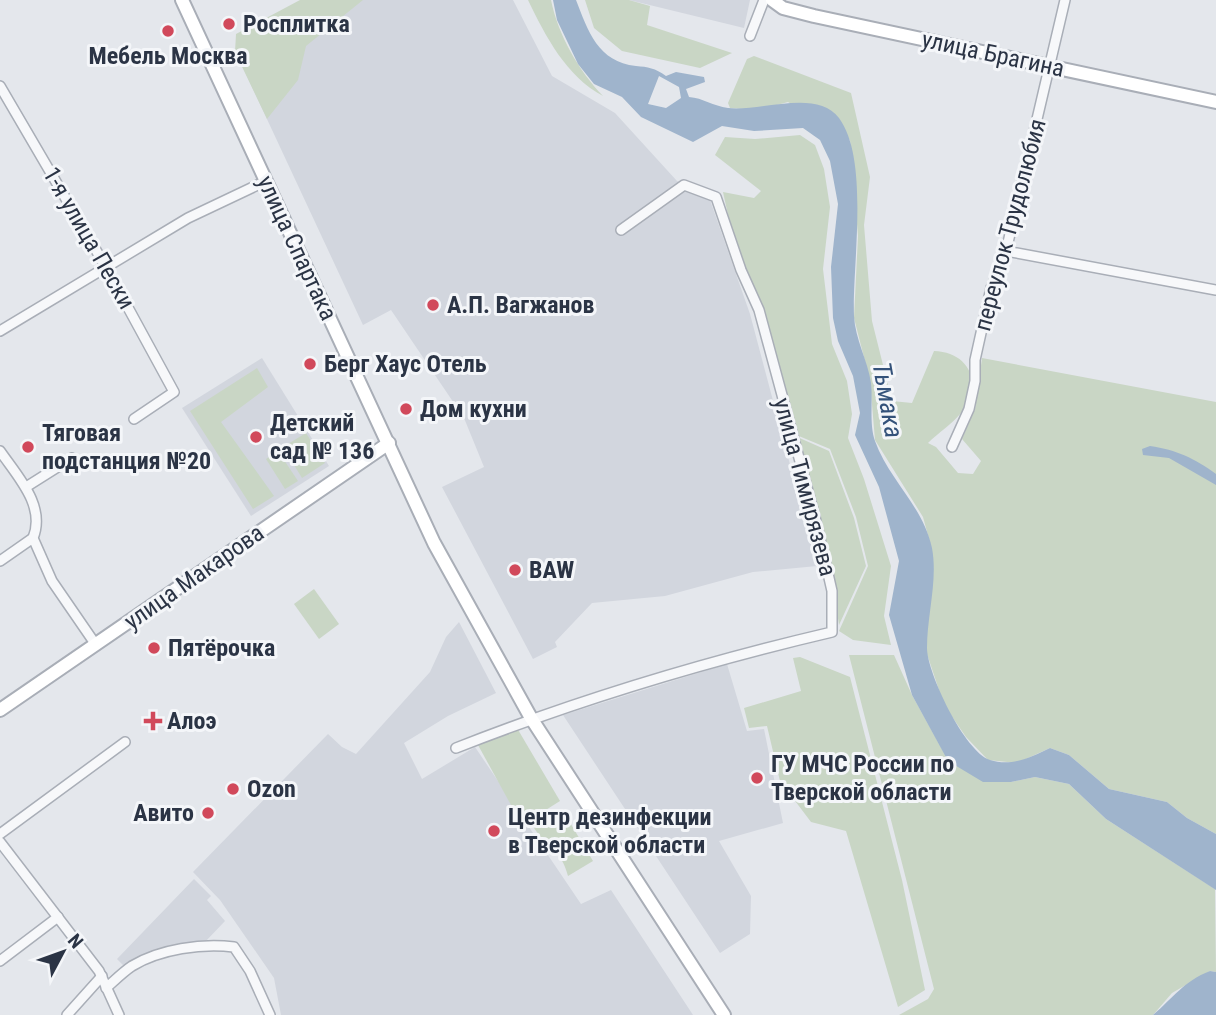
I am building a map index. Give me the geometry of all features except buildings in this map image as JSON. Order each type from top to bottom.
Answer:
[{"type":"main road","name":"улица Спартака","points":[[182,0],[434,543],[531,718],[724,1015]]},
{"type":"main road","name":"улица Брагина","points":[[772,0],[783,8],[814,16],[1216,102]]},
{"type":"main road","name":"улица Макарова","points":[[0,710],[388,443]]},
{"type":"street","points":[[750,36],[764,0]]},
{"type":"street","name":"переулок Трудолюбия","points":[[952,447],[969,408],[975,381],[975,360],[991,288],[1006,251],[1065,0]]},
{"type":"street","name":"1-я улица Пески","points":[[0,86],[107,269],[174,392],[134,419]]},
{"type":"street","points":[[0,331],[188,218],[266,181]]},
{"type":"street","name":"улица Тимирязева","points":[[456,748],[531,718],[728,658],[832,632],[832,591],[818,527],[759,310],[741,270],[716,197],[684,185],[621,230]]},
{"type":"street","points":[[1006,251],[1216,290]]},
{"type":"street","points":[[0,451],[26,487],[38,514],[38,525],[33,538],[0,561]]},
{"type":"street","points":[[26,487],[72,458]]},
{"type":"street","points":[[33,538],[52,581],[96,645]]},
{"type":"street","points":[[0,834],[125,742]]},
{"type":"street","points":[[0,842],[102,976],[119,1015]]},
{"type":"street","points":[[0,961],[58,917]]},
{"type":"street","points":[[106,988],[132,966],[160,955],[208,944],[234,947],[250,971],[270,1015]]},
{"type":"street","points":[[67,1015],[102,976]]},
{"type":"shaded area","points":[[354,0],[513,0],[552,76],[615,113],[677,181],[710,200],[750,314],[817,566],[753,572],[665,596],[592,603],[555,642],[557,647],[533,659],[442,487],[484,467],[464,418],[391,310],[363,325],[239,59]]},
{"type":"shaded area","points":[[629,0],[750,0],[744,28]]},
{"type":"shaded area","name":"Детский сад № 136","points":[[262,358],[329,466],[251,516],[182,408]]},
{"type":"shaded area","points":[[459,622],[496,693],[448,716],[404,743],[422,779],[475,747],[581,904],[611,890],[693,1015],[281,1015],[274,978],[220,900],[193,872],[328,734],[342,747],[356,754],[430,672],[446,637]]},
{"type":"shaded area","points":[[727,664],[747,731],[764,729],[783,823],[719,841],[751,896],[750,934],[720,953],[563,715]]},
{"type":"shaded area","points":[[194,879],[211,896],[207,900],[225,921],[204,943],[126,968],[117,959]]},
{"type":"green space","points":[[300,0],[363,0],[306,46],[298,80],[267,119],[235,52],[236,34]]},
{"type":"green space","points":[[528,0],[551,0],[571,52],[603,96],[590,88],[568,67],[542,28]]},
{"type":"green space","points":[[585,0],[629,0],[650,6],[647,25],[732,53],[700,68],[622,51],[594,28]]},
{"type":"green space","points":[[754,56],[851,93],[870,177],[864,225],[872,321],[892,401],[912,403],[934,351],[957,357],[964,364],[972,381],[968,402],[961,413],[928,443],[936,447],[958,473],[973,474],[981,461],[962,439],[975,409],[982,358],[1216,402],[1216,834],[1187,818],[1167,802],[1109,789],[1069,755],[1050,748],[1017,763],[988,760],[966,737],[944,705],[926,651],[932,550],[923,517],[875,440],[870,381],[854,318],[858,236],[850,140],[788,102],[758,110],[730,108],[728,103],[747,59]]},
{"type":"green space","points":[[800,135],[815,145],[824,169],[830,207],[823,269],[832,344],[847,381],[852,414],[848,438],[864,479],[891,566],[884,616],[891,645],[853,640],[839,631],[868,566],[856,517],[830,449],[794,434],[730,224],[723,192],[754,198],[761,191],[715,155],[725,137],[755,139]]},
{"type":"green space","points":[[257,368],[268,387],[221,422],[274,496],[253,509],[190,411]]},
{"type":"green space","points":[[306,433],[325,463],[302,478],[283,447]]},
{"type":"green space","points":[[795,436],[829,451],[854,518],[866,566],[839,625],[830,563]]},
{"type":"green space","points":[[278,451],[298,481],[285,489],[266,459]]},
{"type":"green space","points":[[314,589],[339,624],[319,639],[294,604]]},
{"type":"green space","points":[[849,655],[894,655],[912,695],[948,760],[1011,782],[1035,777],[1069,784],[1106,819],[1215,889],[1216,972],[1210,971],[1172,993],[1153,1015],[899,1015],[928,999],[934,989]]},
{"type":"green space","points":[[800,657],[850,677],[902,880],[925,990],[898,1007],[846,831],[811,822],[780,781],[767,726],[749,728],[744,708],[801,691],[793,658]]},
{"type":"green space","points":[[517,728],[560,801],[522,825],[478,745]]},
{"type":"green space","points":[[563,811],[593,861],[568,876],[558,854],[534,828]]},
{"type":"water","points":[[553,0],[576,0],[596,43],[612,58],[623,63],[651,68],[666,76],[676,72],[704,77],[705,82],[686,89],[689,97],[728,108],[787,103],[817,104],[829,109],[839,118],[848,136],[857,186],[854,316],[871,383],[873,434],[881,455],[921,519],[932,548],[934,572],[927,648],[940,692],[970,743],[990,760],[1014,762],[1050,748],[1069,755],[1109,789],[1167,802],[1187,818],[1216,834],[1216,890],[1106,819],[1069,784],[1035,777],[1011,782],[983,782],[948,761],[912,695],[889,615],[899,561],[879,487],[855,435],[860,413],[853,376],[838,341],[833,318],[831,267],[838,204],[830,161],[820,140],[803,128],[754,131],[722,126],[693,142],[641,117],[622,97],[594,84],[578,64],[557,20]],"holes":[[[659,76],[679,87],[681,98],[666,108],[648,104]]]},
{"type":"water","points":[[1150,446],[1177,452],[1200,463],[1216,474],[1216,485],[1169,458],[1143,455],[1142,449]]},
{"type":"water","points":[[1210,971],[1216,972],[1216,1015],[1153,1015],[1186,985]]},
{"type":"place","name":"Росплитка","points":[[229,24]]},
{"type":"place","name":"Мебель Москва","points":[[168,31]]},
{"type":"place","name":"А.П. Вагжанов","points":[[433,305]]},
{"type":"place","name":"Берг Хаус Отель","points":[[310,364]]},
{"type":"place","name":"Дом кухни","points":[[406,409]]},
{"type":"place","name":"Детский сад № 136","points":[[256,437]]},
{"type":"place","name":"Тяговая подстанция №20","points":[[28,447]]},
{"type":"place","name":"BAW","points":[[515,570]]},
{"type":"place","name":"Пятёрочка","points":[[154,648]]},
{"type":"place","name":"Алоэ","points":[[153,721]]},
{"type":"place","name":"ГУ МЧС России по Тверской области","points":[[757,778]]},
{"type":"place","name":"Ozon","points":[[233,789]]},
{"type":"place","name":"Авито","points":[[208,813]]},
{"type":"place","name":"Центр дезинфекции в Тверской области","points":[[494,831]]},
{"type":"water label","name":"Тьмака","points":[[888,400]]}]
